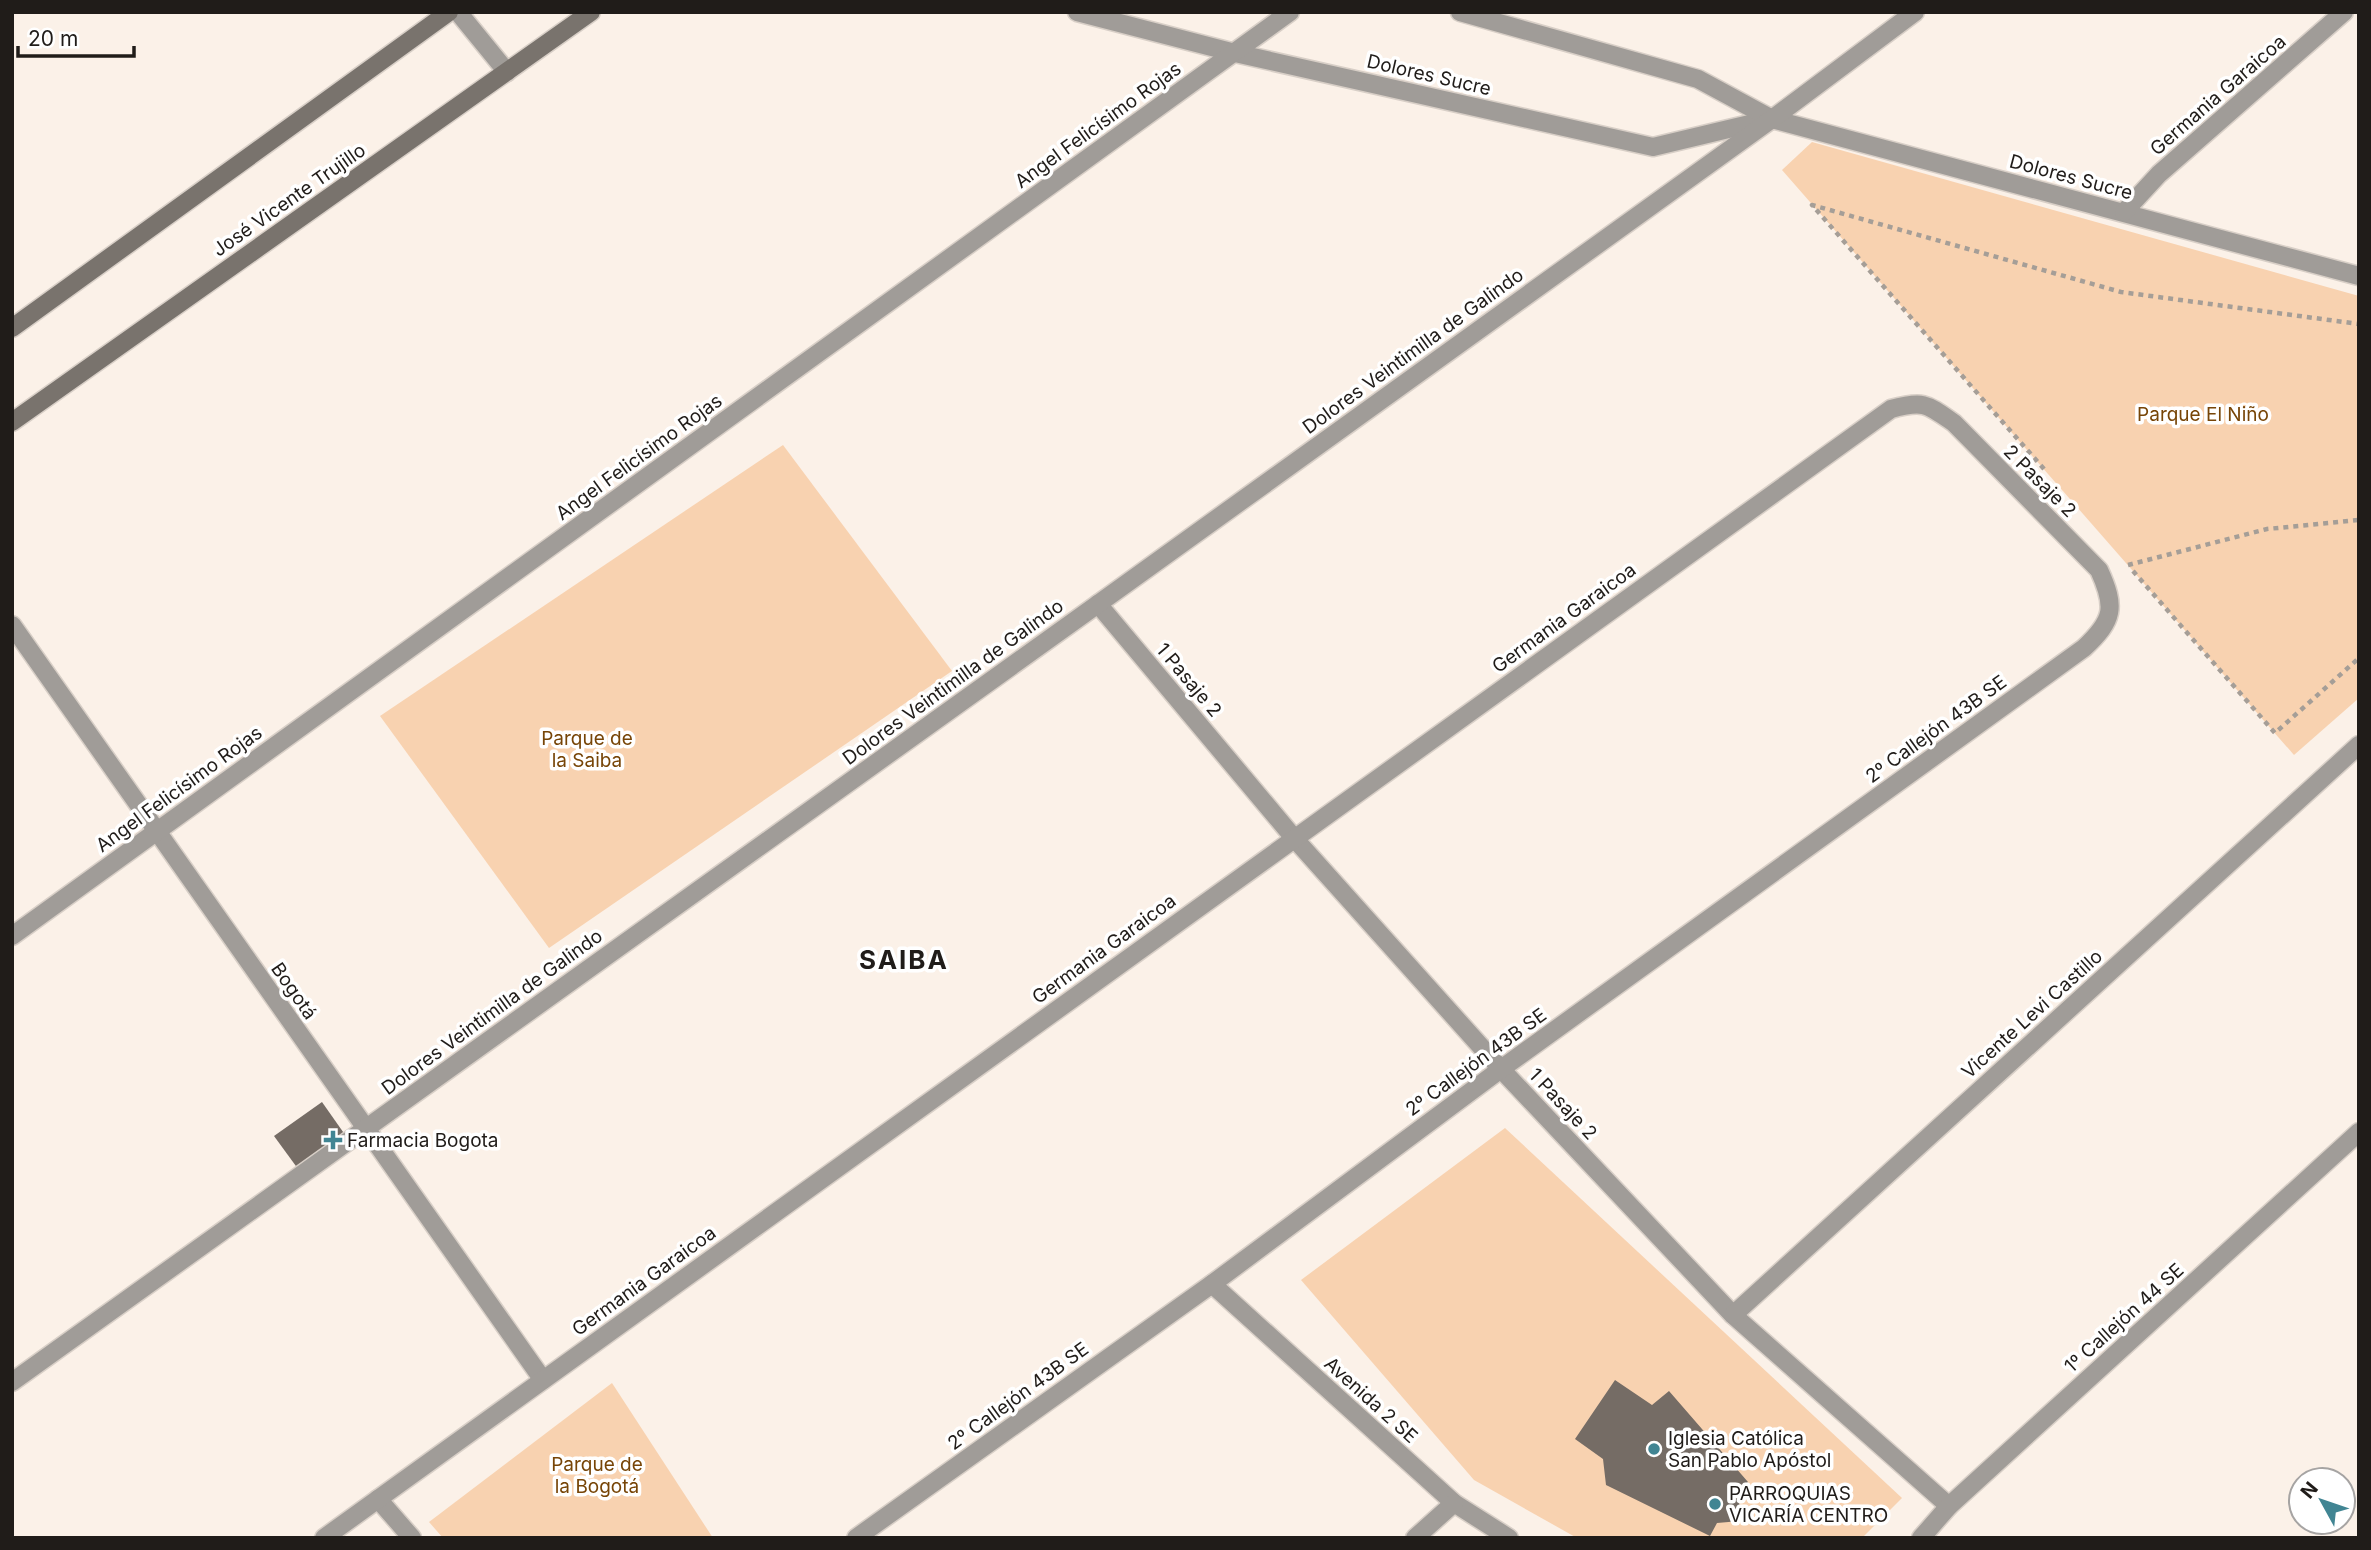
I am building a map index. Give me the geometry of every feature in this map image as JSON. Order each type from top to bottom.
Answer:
[{"type":"main road","points":[[12,328],[449,12]]},
{"type":"main road","name":"José Vicente Trujillo","points":[[12,422],[591,12]]},
{"type":"street","points":[[458,12],[507,72]]},
{"type":"street","name":"Dolores Sucre","points":[[1077,12],[1235,52],[1653,147],[1772,119]]},
{"type":"street","name":"Angel Felicísimo Rojas","points":[[12,936],[1290,12]]},
{"type":"street","name":"Dolores Sucre","points":[[1460,12],[1698,79],[1772,119],[2359,276]]},
{"type":"street","name":"Dolores Veintimilla de Galindo","points":[[12,1382],[1772,119],[1915,12]]},
{"type":"street","name":"Germania Garaicoa","points":[[2124,212],[2160,174],[2344,12]]},
{"type":"street","name":"Germania Garaicoa","points":[[324,1538],[1872,421],[1891,409],[1913,403]]},
{"type":"street","name":"2 Pasaje 2","points":[[1913,403],[1933,408],[1954,423],[2099,570],[2108,590],[2110,611]]},
{"type":"street","name":"1 Pasaje 2","points":[[1098,604],[1294,838],[1501,1069],[1733,1315],[1949,1506]]},
{"type":"street","name":"2º Callejón 43B SE","points":[[856,1538],[1212,1284],[1501,1069],[2084,648],[2100,633],[2110,611]]},
{"type":"street","name":"Bogotá","points":[[12,625],[542,1380]]},
{"type":"street","name":"Vicente Levi Castillo","points":[[1733,1315],[2359,745]]},
{"type":"street","name":"1º Callejón 44 SE","points":[[1921,1538],[1949,1506],[2359,1132]]},
{"type":"street","name":"Avenida 2 SE","points":[[1212,1284],[1454,1503],[1509,1538]]},
{"type":"street","points":[[378,1499],[412,1538]]},
{"type":"street","points":[[1415,1538],[1454,1503]]},
{"type":"path","points":[[2047,472],[1812,205],[2121,292],[2359,324]]},
{"type":"path","points":[[2359,520],[2267,529],[2128,565],[2275,733],[2359,658]]},
{"type":"green space","name":"Parque El Niño","points":[[1812,142],[2359,296],[2359,698],[2294,755],[1782,170]]},
{"type":"green space","name":"Parque de la Saiba","points":[[783,445],[952,671],[549,948],[380,716]]},
{"type":"green space","points":[[1505,1128],[1902,1498],[1862,1538],[1577,1538],[1474,1480],[1301,1280]]},
{"type":"green space","name":"Parque de la Bogotá","points":[[612,1383],[713,1538],[443,1538],[429,1522]]},
{"type":"building","points":[[322,1102],[348,1139],[301,1173],[274,1136]]},
{"type":"building","name":"Iglesia Católica San Pablo Apóstol","points":[[1615,1380],[1652,1405],[1669,1391],[1748,1482],[1739,1490],[1740,1521],[1717,1523],[1710,1536],[1606,1485],[1603,1459],[1575,1439]]},
{"type":"place","name":"Farmacia Bogota","points":[[333,1140]]},
{"type":"place","name":"Iglesia Católica San Pablo Apóstol","points":[[1654,1449]]},
{"type":"place","name":"PARROQUIAS VICARÍA CENTRO","points":[[1715,1504]]},
{"type":"district","name":"SAIBA","points":[[904,959]]}]
